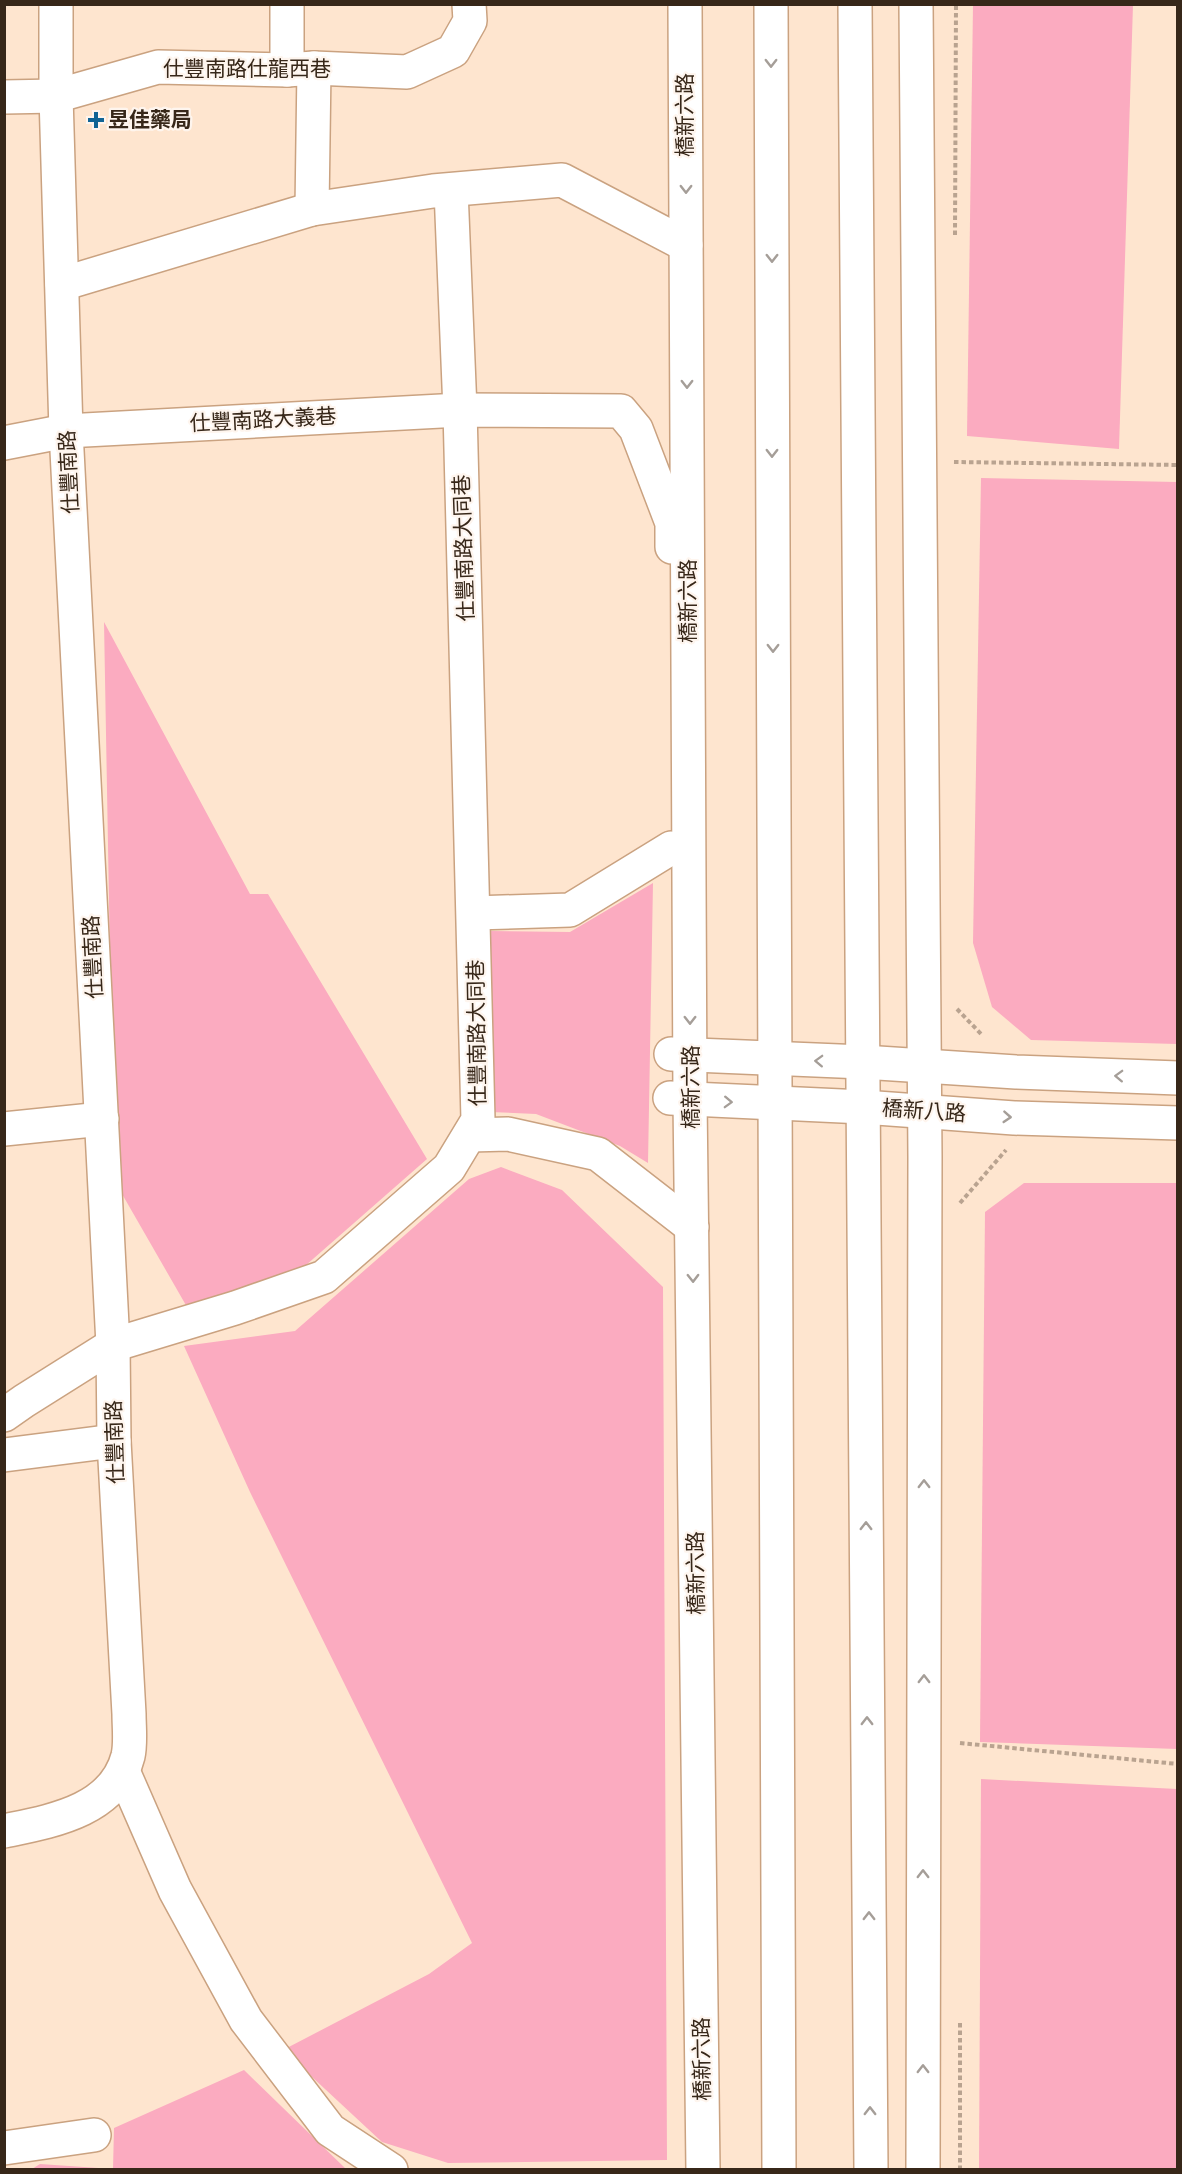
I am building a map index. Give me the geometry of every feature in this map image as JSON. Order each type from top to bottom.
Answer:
[{"type":"street","name":"仕豐南路","points":[[4,1831],[56,1820],[90,1805],[108,1791],[123,1771],[128,1753],[129,1714],[114,1441],[113,1345],[66,431],[56,96],[56,4]]},
{"type":"street","points":[[287,4],[301,69],[312,209]]},
{"type":"street","name":"橋新六路","points":[[680,1099],[686,245],[685,4]]},
{"type":"street","points":[[771,4],[779,2169]]},
{"type":"street","points":[[855,4],[871,2169]]},
{"type":"street","points":[[916,4],[924,1067],[923,2169]]},
{"type":"street","name":"仕豐南路仕龍西巷","points":[[4,97],[56,96],[158,67],[407,72],[453,51],[469,13]]},
{"type":"street","points":[[62,284],[312,209],[451,190],[562,180],[686,245]]},
{"type":"street","name":"仕豐南路大同巷","points":[[4,1415],[113,1345],[235,1308],[324,1277],[449,1168],[478,1120],[460,410],[451,190]]},
{"type":"street","points":[[460,410],[621,411],[636,429],[672,523],[669,1030],[680,1054],[1178,1078]]},
{"type":"street","name":"仕豐南路大義巷","points":[[4,443],[66,431],[460,410]]},
{"type":"street","points":[[474,913],[570,910],[671,848]]},
{"type":"street","points":[[680,1099],[680,1217]]},
{"type":"street","name":"橋新八路","points":[[680,1099],[863,1107],[1014,1118],[1178,1123]]},
{"type":"street","points":[[4,1129],[102,1119]]},
{"type":"street","points":[[470,1135],[508,1134],[598,1154],[680,1217]]},
{"type":"street","name":"橋新六路","points":[[680,1217],[699,2169]]},
{"type":"street","points":[[4,1455],[114,1441]]},
{"type":"street","points":[[123,1771],[175,1890],[246,2020],[330,2130],[391,2169]]},
{"type":"street","points":[[4,2148],[94,2135]]},
{"type":"path","points":[[954,462],[1178,465]]},
{"type":"path","points":[[959,1204],[1005,1152]]},
{"type":"path","points":[[960,1731],[960,1743],[1178,1764]]},
{"type":"path","points":[[960,2016],[960,2169]]},
{"type":"shaded area","points":[[973,5],[1133,5],[1119,449],[967,436]]},
{"type":"shaded area","points":[[981,478],[1177,482],[1177,1044],[1031,1040],[992,1007],[973,943]]},
{"type":"shaded area","points":[[104,622],[250,894],[268,894],[427,1159],[305,1266],[187,1307],[114,1180]]},
{"type":"shaded area","points":[[653,883],[648,1163],[620,1146],[536,1114],[490,1112],[489,931],[570,932]]},
{"type":"shaded area","points":[[501,1167],[562,1190],[663,1287],[667,2160],[448,2163],[382,2142],[283,2050],[429,1974],[472,1943],[250,1492],[184,1346],[295,1331],[469,1179]]},
{"type":"shaded area","points":[[1024,1183],[1177,1183],[1177,1749],[980,1742],[985,1212]]},
{"type":"shaded area","points":[[981,1779],[1177,1789],[1177,2169],[979,2169]]},
{"type":"shaded area","points":[[244,2070],[346,2169],[113,2169],[114,2128]]},
{"type":"shaded area","points":[[40,2164],[113,2169],[32,2169]]},
{"type":"place","name":"昱佳藥局","points":[[96,120]]}]
